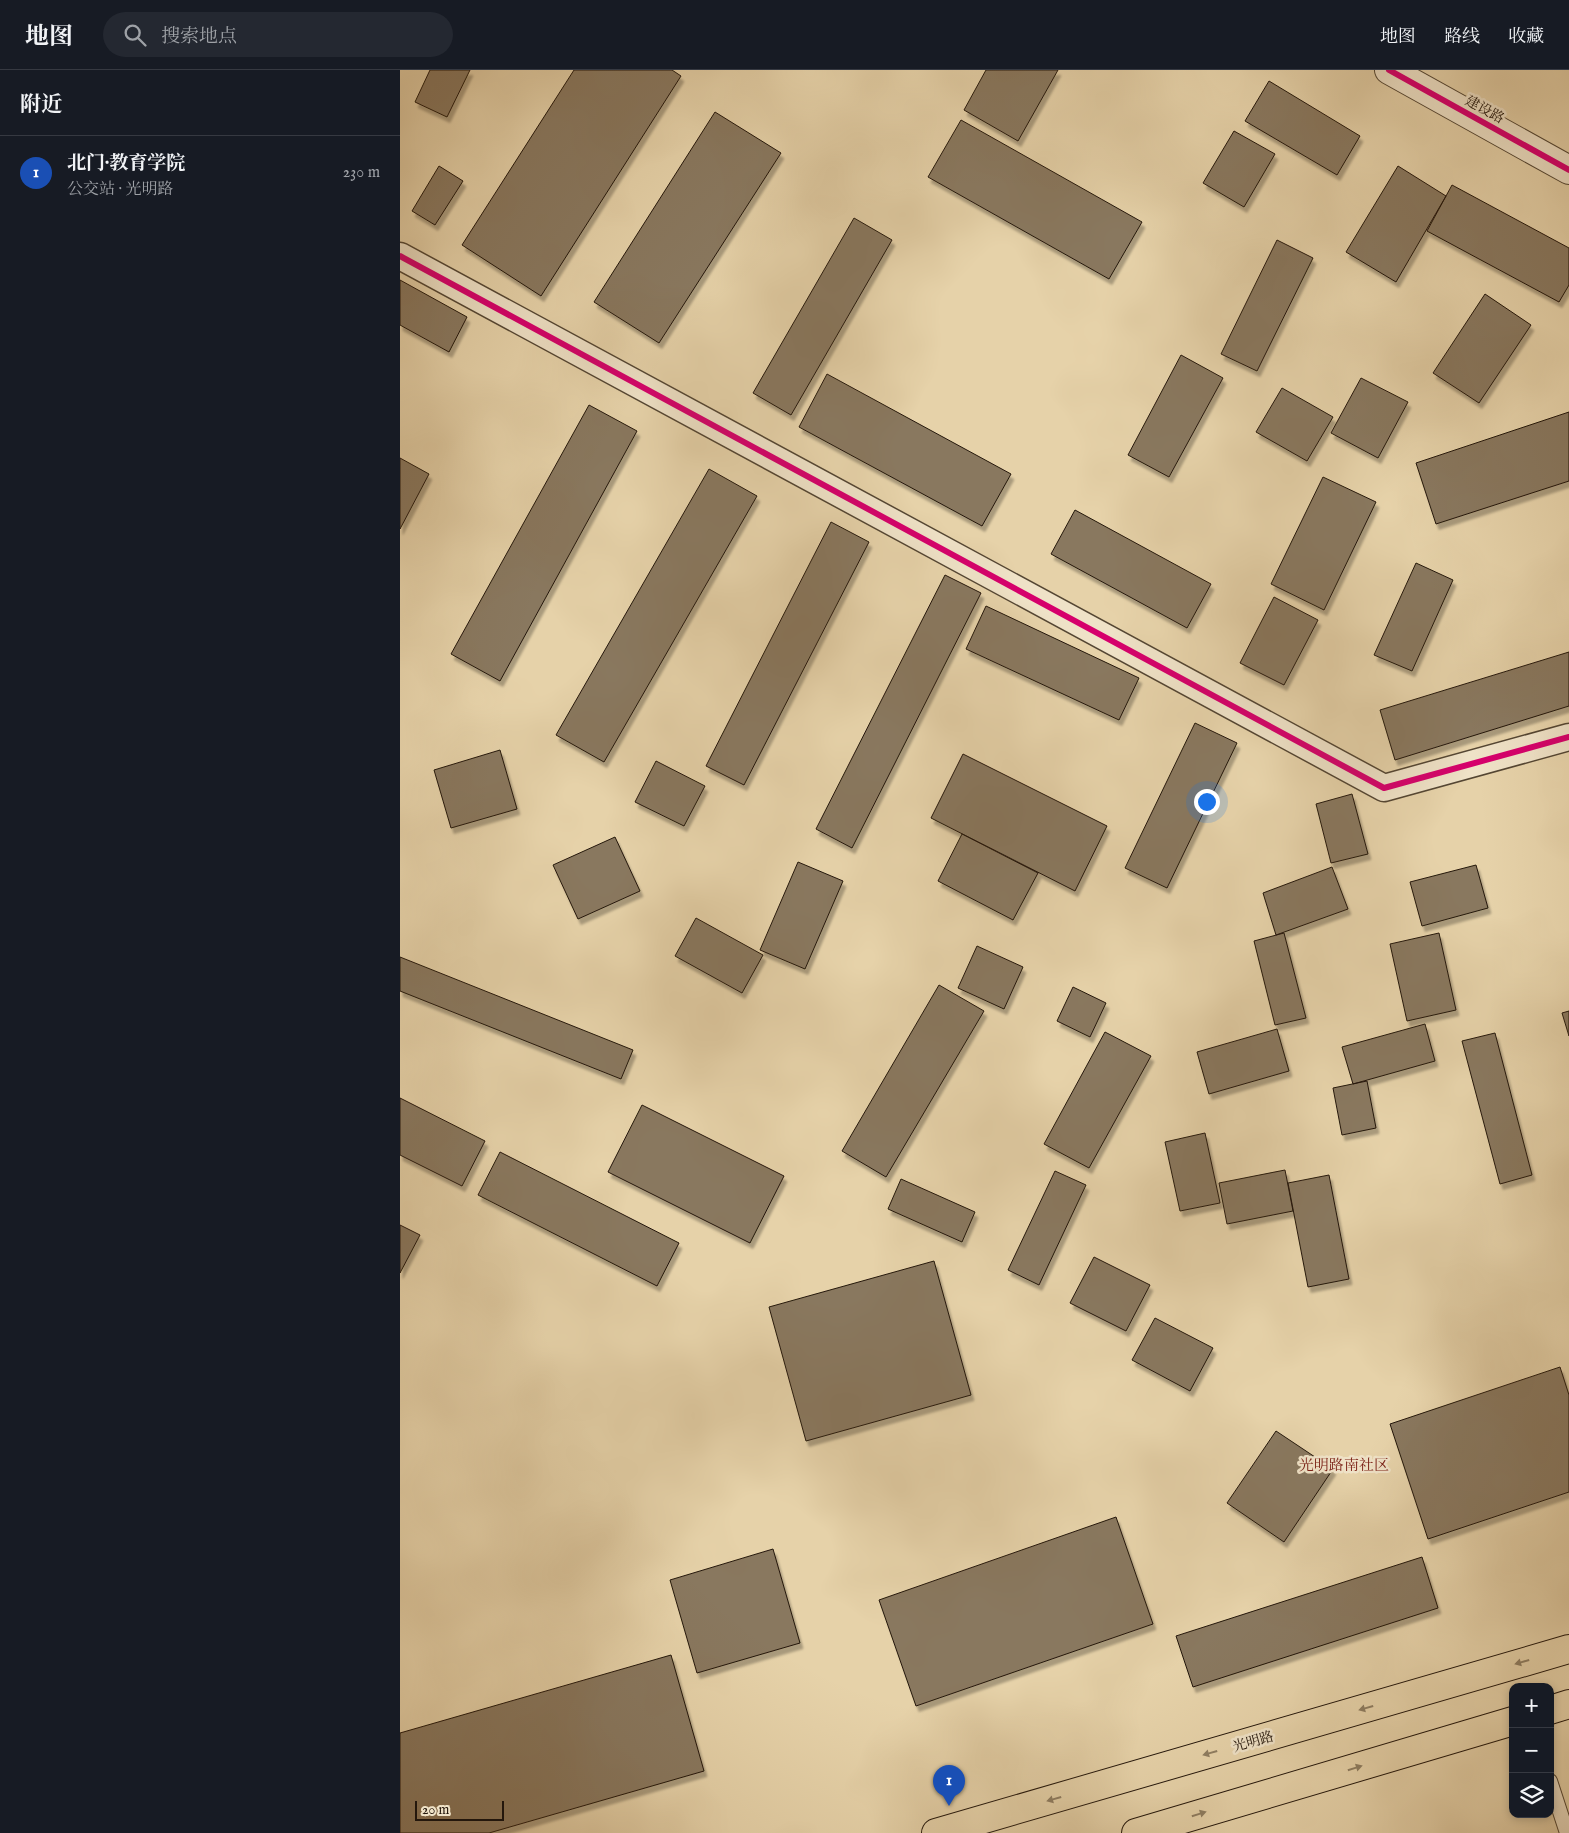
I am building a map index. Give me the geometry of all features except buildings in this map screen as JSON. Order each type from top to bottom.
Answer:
[{"type":"main road","name":"光明路","points":[[936,1833],[1569,1649]]},
{"type":"main road","points":[[1554,1709],[1569,1704]]},
{"type":"main road","points":[[1136,1833],[1509,1722]]},
{"type":"street","name":"建设路","points":[[1389,70],[1569,170]]},
{"type":"street","points":[[400,256],[1384,788],[1569,737]]},
{"type":"lane","points":[[1554,1793],[1567,1833]]},
{"type":"cycle path","points":[[1389,70],[1569,170]]},
{"type":"cycle path","points":[[400,256],[1384,788],[1569,737]]},
{"type":"place","name":"北门·教育学院","points":[[949,1806]]},
{"type":"district","name":"光明路南社区","points":[[1344,1465]]}]
